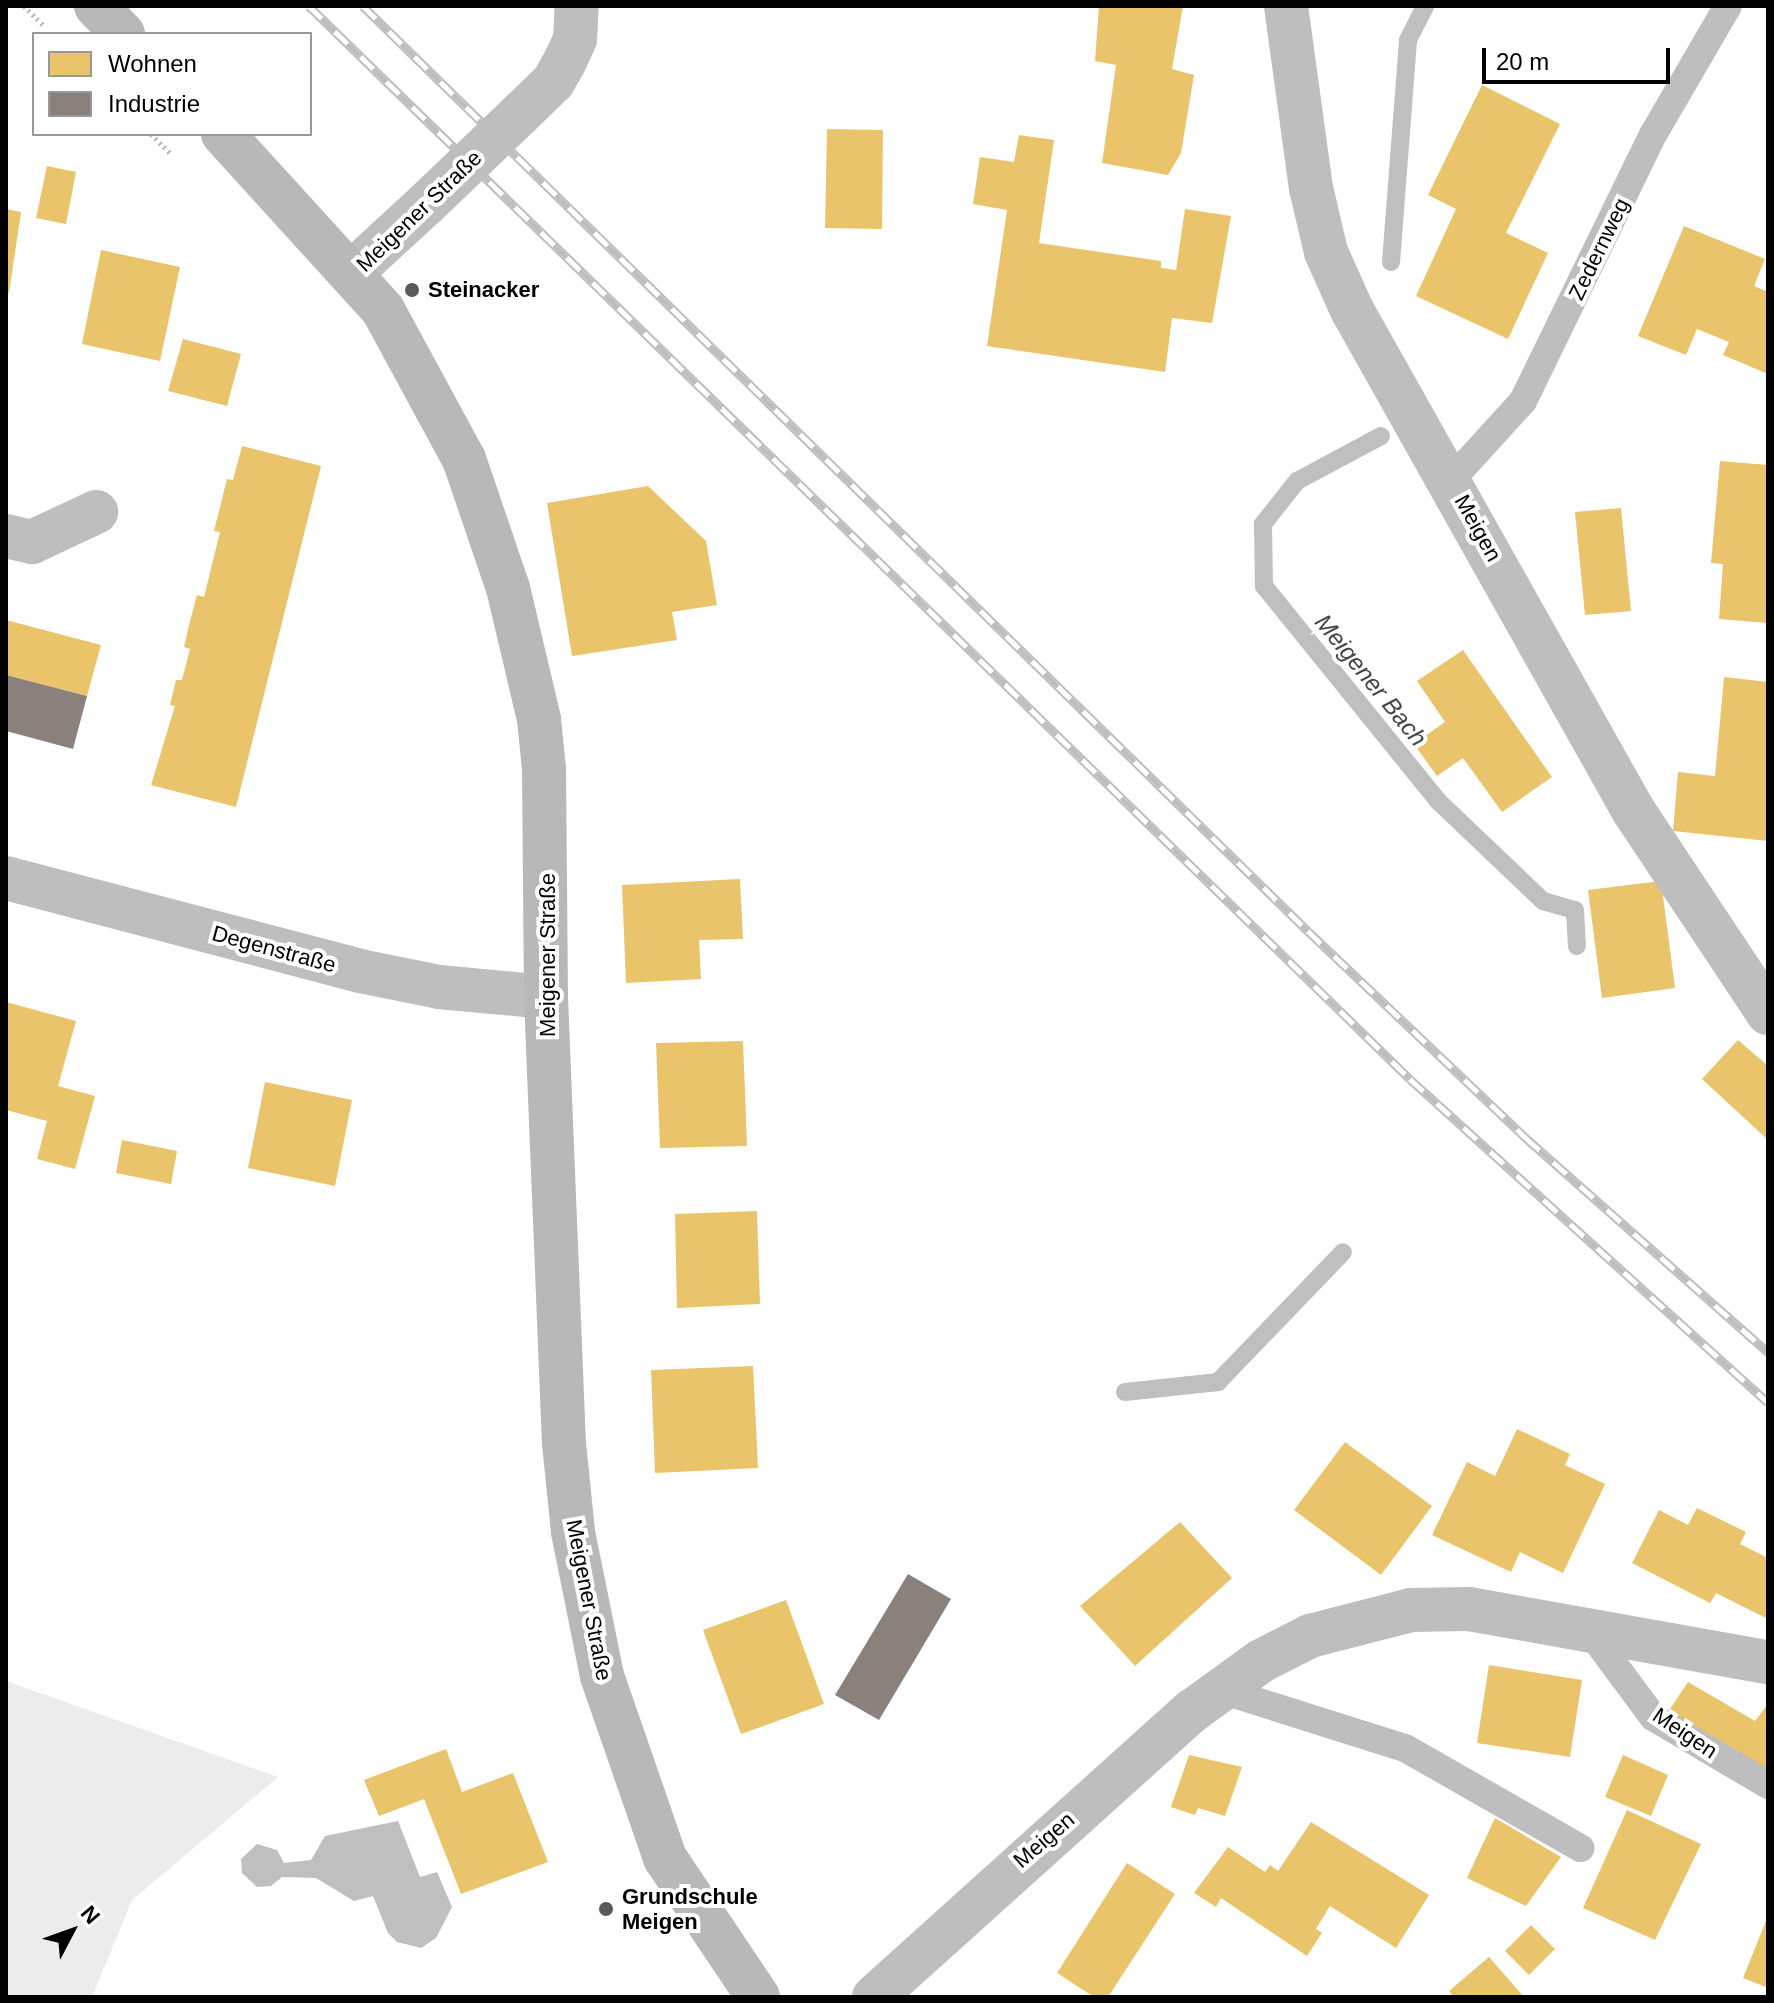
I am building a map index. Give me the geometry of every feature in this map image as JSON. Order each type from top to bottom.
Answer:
[{"type":"street","points":[[96,6],[121,32]]},
{"type":"street","name":"Meigener Straße","points":[[577,6],[575,39],[553,82],[352,272],[409,353],[464,459],[520,633],[544,769],[546,997],[564,1443],[590,1625],[602,1676],[665,1858],[758,1997]]},
{"type":"street","name":"Meigen","points":[[1286,6],[1301,133],[1326,252],[1396,395],[1452,479],[1633,810],[1768,1013]]},
{"type":"street","points":[[225,136],[352,272]]},
{"type":"street","points":[[6,536],[32,542],[96,512]]},
{"type":"street","name":"Degenstraße","points":[[6,878],[360,971],[439,987],[546,997]]},
{"type":"street","name":"Meigen","points":[[874,1997],[1002,1877],[1221,1690],[1310,1636],[1411,1610],[1469,1609],[1768,1662]]},
{"type":"lane","name":"Zedernweg","points":[[1452,479],[1523,401],[1654,133],[1728,6]]},
{"type":"lane","name":"Meigen","points":[[1587,1628],[1653,1717],[1768,1785]]},
{"type":"lane","points":[[1221,1690],[1405,1748],[1580,1848]]},
{"type":"path","points":[[24,6],[50,32]]},
{"type":"shaded area","points":[[6,1681],[278,1777],[132,1900],[92,1997],[6,1997]]},
{"type":"shaded area","points":[[398,1821],[420,1877],[437,1872],[452,1907],[436,1938],[421,1948],[397,1942],[388,1933],[373,1896],[354,1901],[316,1878],[282,1877],[271,1886],[257,1887],[242,1873],[241,1859],[257,1844],[277,1850],[284,1863],[311,1860],[325,1836]]},
{"type":"building: Wohnen","points":[[1099,6],[1183,6],[1172,69],[1194,75],[1181,153],[1168,175],[1102,163],[1116,65],[1095,61]]},
{"type":"building: Wohnen","points":[[1482,85],[1560,124],[1506,233],[1548,253],[1508,339],[1416,296],[1456,209],[1428,195]]},
{"type":"building: Wohnen","points":[[827,129],[883,130],[882,229],[825,228]]},
{"type":"building: Wohnen","points":[[1019,135],[1054,140],[1039,243],[1161,261],[1161,268],[1176,270],[1185,209],[1231,216],[1212,323],[1172,318],[1165,372],[987,346],[1007,210],[973,204],[980,157],[1014,162]]},
{"type":"building: Wohnen","points":[[47,166],[76,172],[66,224],[36,218]]},
{"type":"building: Wohnen","points":[[6,209],[21,212],[9,293],[6,292]]},
{"type":"building: Wohnen","points":[[1684,226],[1765,259],[1754,286],[1768,292],[1768,374],[1723,355],[1729,342],[1697,329],[1686,355],[1638,336]]},
{"type":"building: Wohnen","points":[[101,250],[180,267],[160,361],[82,344]]},
{"type":"building: Wohnen","points":[[183,339],[241,354],[227,406],[168,391]]},
{"type":"building: Wohnen","points":[[242,446],[321,466],[236,807],[151,785],[175,706],[170,705],[176,680],[182,680],[190,649],[184,647],[197,595],[204,597],[220,532],[214,531],[227,479],[233,480]]},
{"type":"building: Wohnen","points":[[1720,461],[1768,465],[1768,623],[1719,619],[1723,564],[1711,563]]},
{"type":"building: Wohnen","points":[[648,486],[706,541],[717,605],[672,612],[677,640],[572,656],[547,503]]},
{"type":"building: Wohnen","points":[[1621,508],[1631,611],[1585,615],[1575,512]]},
{"type":"building: Wohnen","points":[[6,620],[101,645],[87,696],[6,675]]},
{"type":"building: Wohnen","points":[[1463,650],[1552,777],[1502,812],[1463,758],[1437,776],[1414,744],[1445,722],[1417,681]]},
{"type":"building: Wohnen","points":[[1724,677],[1768,682],[1768,841],[1673,831],[1678,772],[1715,776]]},
{"type":"building: Wohnen","points":[[740,879],[743,939],[699,940],[701,979],[626,983],[622,885]]},
{"type":"building: Wohnen","points":[[1661,881],[1675,988],[1602,998],[1588,890]]},
{"type":"building: Wohnen","points":[[6,1002],[76,1021],[58,1086],[95,1096],[75,1169],[37,1159],[47,1121],[6,1110]]},
{"type":"building: Wohnen","points":[[1738,1040],[1768,1066],[1768,1140],[1702,1079]]},
{"type":"building: Wohnen","points":[[743,1041],[747,1146],[660,1148],[656,1043]]},
{"type":"building: Wohnen","points":[[265,1082],[352,1100],[335,1186],[248,1168]]},
{"type":"building: Wohnen","points":[[122,1140],[177,1151],[171,1184],[116,1173]]},
{"type":"building: Wohnen","points":[[757,1211],[760,1304],[677,1308],[675,1214]]},
{"type":"building: Wohnen","points":[[753,1366],[758,1468],[655,1473],[651,1370]]},
{"type":"building: Wohnen","points":[[1517,1429],[1570,1454],[1565,1465],[1605,1484],[1563,1573],[1520,1552],[1511,1572],[1432,1535],[1467,1462],[1495,1476]]},
{"type":"building: Wohnen","points":[[1345,1442],[1432,1506],[1381,1575],[1294,1510]]},
{"type":"building: Wohnen","points":[[1697,1508],[1746,1532],[1740,1544],[1768,1558],[1768,1619],[1716,1593],[1710,1603],[1632,1563],[1659,1510],[1688,1525]]},
{"type":"building: Wohnen","points":[[1180,1522],[1232,1578],[1135,1666],[1080,1606]]},
{"type":"building: Wohnen","points":[[786,1600],[824,1704],[741,1734],[703,1630]]},
{"type":"building: Wohnen","points":[[1489,1665],[1582,1680],[1570,1757],[1477,1743]]},
{"type":"building: Wohnen","points":[[1688,1682],[1755,1721],[1768,1704],[1768,1771],[1668,1712]]},
{"type":"building: Wohnen","points":[[446,1749],[462,1792],[513,1773],[548,1862],[461,1894],[424,1799],[379,1816],[364,1780]]},
{"type":"building: Wohnen","points":[[1189,1755],[1242,1767],[1225,1816],[1198,1808],[1195,1815],[1171,1807]]},
{"type":"building: Wohnen","points":[[1623,1755],[1668,1775],[1651,1816],[1605,1797]]},
{"type":"building: Wohnen","points":[[1627,1810],[1701,1844],[1655,1940],[1583,1908]]},
{"type":"building: Wohnen","points":[[1495,1818],[1561,1857],[1526,1906],[1467,1878]]},
{"type":"building: Wohnen","points":[[1311,1822],[1429,1895],[1396,1948],[1330,1906],[1316,1929],[1322,1933],[1307,1956],[1221,1898],[1216,1907],[1194,1893],[1228,1847],[1265,1872],[1270,1865],[1278,1871]]},
{"type":"building: Wohnen","points":[[1127,1863],[1175,1894],[1108,1997],[1094,1997],[1057,1973]]},
{"type":"building: Wohnen","points":[[1768,1922],[1768,1988],[1743,1978]]},
{"type":"building: Wohnen","points":[[1531,1925],[1555,1949],[1529,1975],[1505,1951]]},
{"type":"building: Wohnen","points":[[1489,1957],[1524,1997],[1454,1997],[1449,1991]]},
{"type":"building: Industrie","points":[[6,675],[87,696],[73,749],[6,731]]},
{"type":"building: Industrie","points":[[908,1574],[951,1599],[879,1720],[835,1695]]},
{"type":"waterway","name":"Meigener Bach","points":[[1391,262],[1408,40],[1425,6]]},
{"type":"waterway","name":"Meigener Bach","points":[[1381,436],[1297,481],[1263,524],[1264,586],[1438,801],[1543,901],[1575,910],[1577,946]]},
{"type":"waterway","name":"Meigener Bach","points":[[1125,1392],[1218,1382],[1343,1252]]},
{"type":"railway","points":[[309,6],[1410,1079],[1768,1402]]},
{"type":"railway","points":[[363,6],[1308,931],[1526,1138],[1768,1352]]},
{"type":"place","name":"Steinacker","points":[[412,290]]},
{"type":"place","name":"Grundschule Meigen","points":[[606,1909]]}]
